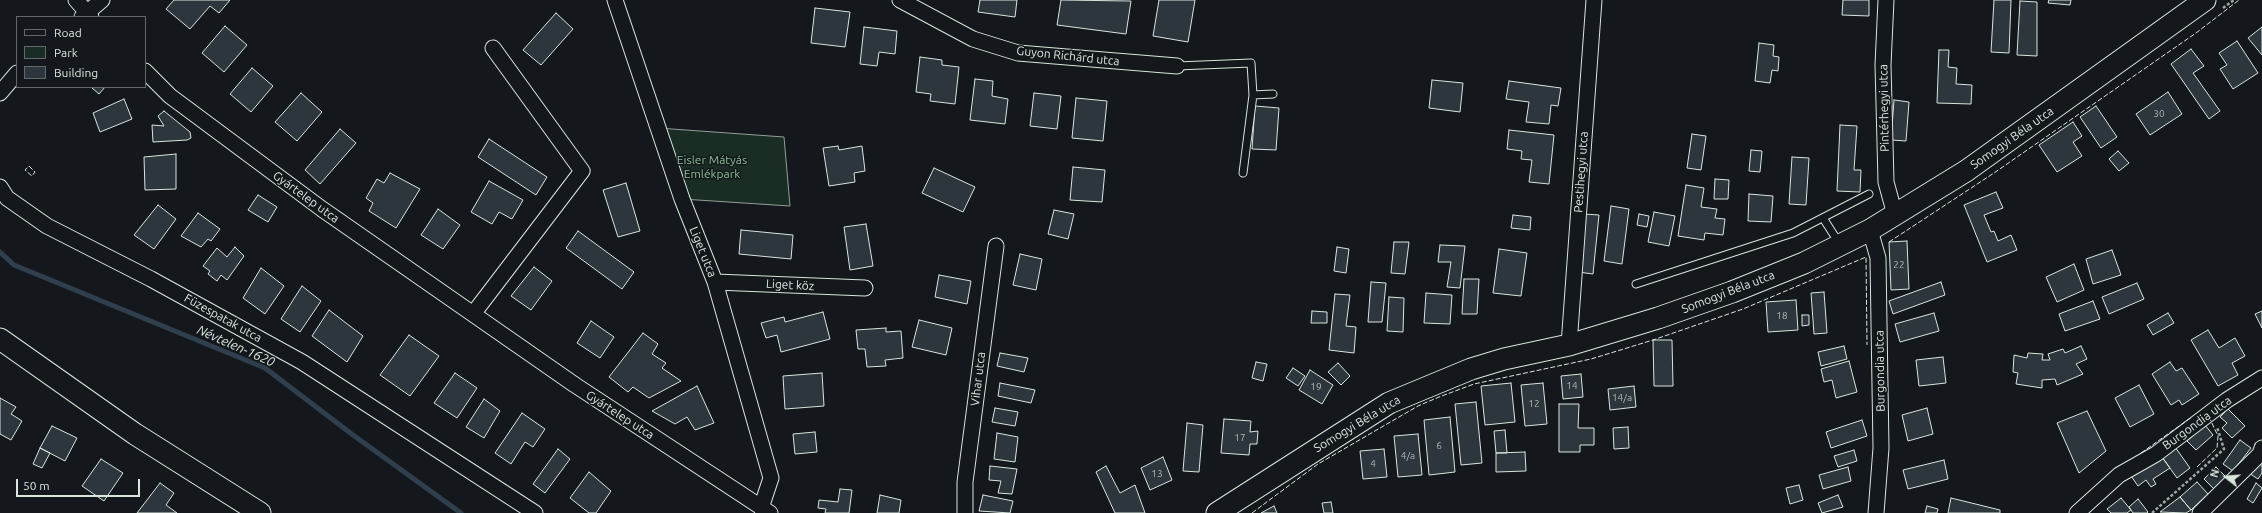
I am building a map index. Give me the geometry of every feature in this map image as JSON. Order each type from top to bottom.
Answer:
[{"type":"main road","name":"Somogyi Béla utca","points":[[1217,513],[1389,403],[1470,369],[1504,359],[1569,345],[1658,318],[1732,292],[1804,263],[1870,230],[1972,167],[2205,0]]},
{"type":"main road","points":[[0,338],[135,434],[260,513]]},
{"type":"street","points":[[76,0],[87,16],[102,0]]},
{"type":"street","name":"Liget utca","points":[[615,0],[682,199],[715,282],[771,478],[766,510]]},
{"type":"street","name":"Guyon Richárd utca","points":[[900,0],[973,39],[1018,53],[1177,66]]},
{"type":"street","name":"Pestihegyi utca","points":[[1569,345],[1594,0]]},
{"type":"street","name":"Pintérhegyi utca","points":[[1886,0],[1883,65],[1885,173],[1895,215]]},
{"type":"street","points":[[473,314],[582,171],[493,48]]},
{"type":"street","name":"Gyártelep utca","points":[[146,72],[170,96],[322,209],[575,385],[766,510]]},
{"type":"street","points":[[0,92],[16,74]]},
{"type":"street","name":"Füzespatak utca","points":[[2,197],[47,226],[151,279],[302,362],[534,513]]},
{"type":"street","name":"Burgondia utca","points":[[1870,230],[1878,258],[1881,448],[1876,513]]},
{"type":"street","name":"Vihar utca","points":[[965,513],[965,482],[996,246]]},
{"type":"street","name":"Liget köz","points":[[715,282],[865,288]]},
{"type":"street","name":"Burgondia utca","points":[[2077,513],[2119,475],[2156,454],[2211,412],[2262,378]]},
{"type":"street","points":[[2200,513],[2260,454],[2262,448]]},
{"type":"lane","points":[[1177,66],[1252,63],[1253,95],[1243,173]]},
{"type":"lane","points":[[1253,95],[1273,94]]},
{"type":"lane","points":[[1636,284],[1793,232],[1869,194]]},
{"type":"lane","points":[[1823,218],[1840,245]]},
{"type":"path","points":[[2152,513],[2224,449],[2211,412]]},
{"type":"green space","name":"Eisler Mátyás Emlékpark","points":[[658,128],[784,137],[790,206],[682,199]]},
{"type":"building","points":[[174,0],[230,0],[219,13],[210,6],[190,29],[166,9]]},
{"type":"building","points":[[980,0],[1017,0],[1015,17],[978,12]]},
{"type":"building","points":[[1061,0],[1131,1],[1126,34],[1057,25]]},
{"type":"building","points":[[1159,0],[1195,0],[1188,42],[1153,36]]},
{"type":"building","points":[[1843,0],[1869,0],[1869,16],[1842,15]]},
{"type":"building","points":[[1994,0],[2011,0],[2009,53],[1991,52]]},
{"type":"building","points":[[2049,0],[2071,0],[2070,5],[2048,3]]},
{"type":"building","points":[[2020,1],[2037,2],[2037,56],[2017,55]]},
{"type":"building","points":[[815,8],[850,12],[845,47],[811,43]]},
{"type":"building","points":[[556,13],[573,29],[541,65],[523,50]]},
{"type":"building","points":[[225,26],[247,45],[224,72],[202,53]]},
{"type":"building","points":[[864,27],[897,31],[895,54],[879,52],[877,66],[860,64]]},
{"type":"building","points":[[2262,27],[2262,55],[2248,38]]},
{"type":"building","points":[[2237,41],[2258,73],[2233,89],[2220,69],[2227,65],[2219,53]]},
{"type":"building","points":[[1759,43],[1774,45],[1773,56],[1779,57],[1778,71],[1772,70],[1770,83],[1755,81]]},
{"type":"building","points":[[2191,49],[2204,66],[2193,73],[2220,111],[2209,119],[2171,64]]},
{"type":"building","points":[[1939,50],[1949,50],[1948,67],[1957,68],[1956,84],[1972,85],[1971,104],[1937,103]]},
{"type":"building","points":[[920,57],[942,60],[942,65],[959,67],[955,104],[930,101],[931,94],[916,92]]},
{"type":"building","points":[[252,68],[273,86],[251,112],[230,94]]},
{"type":"building","points":[[975,79],[993,81],[992,96],[1008,99],[1005,124],[970,120]]},
{"type":"building","points":[[1432,80],[1463,83],[1460,112],[1429,108]]},
{"type":"building","points":[[1509,81],[1561,88],[1558,106],[1551,105],[1549,124],[1526,122],[1529,102],[1506,99]]},
{"type":"building","points":[[92,88],[104,88],[99,94]]},
{"type":"building","points":[[2168,92],[2182,114],[2150,135],[2136,114]]},
{"type":"building","points":[[301,93],[322,112],[297,141],[275,122]]},
{"type":"building","points":[[1034,93],[1061,96],[1057,129],[1030,126]]},
{"type":"building","points":[[1076,98],[1107,101],[1103,141],[1072,138]]},
{"type":"building","points":[[124,99],[132,119],[100,132],[93,113]]},
{"type":"building","points":[[1894,100],[1909,102],[1906,141],[1891,140]]},
{"type":"building","points":[[1255,106],[1279,108],[1276,150],[1252,149]]},
{"type":"building","points":[[2096,106],[2117,137],[2101,148],[2080,117]]},
{"type":"building","points":[[164,111],[190,132],[191,138],[187,140],[153,142],[152,125],[164,126],[158,116]]},
{"type":"building","points":[[2073,122],[2082,136],[2073,142],[2082,156],[2057,172],[2039,145]]},
{"type":"building","points":[[1840,125],[1857,126],[1854,170],[1861,170],[1860,192],[1837,191]]},
{"type":"building","points":[[340,129],[356,143],[320,184],[305,170]]},
{"type":"building","points":[[1509,130],[1554,135],[1549,184],[1529,182],[1532,160],[1521,159],[1522,151],[1507,149]]},
{"type":"building","points":[[1692,134],[1706,136],[1701,170],[1687,168]]},
{"type":"building","points":[[489,139],[547,177],[536,195],[478,157]]},
{"type":"building","points":[[838,146],[839,150],[862,146],[865,171],[854,173],[855,182],[829,186],[823,148]]},
{"type":"building","points":[[1751,150],[1762,151],[1760,172],[1749,171]]},
{"type":"building","points":[[2118,151],[2129,163],[2119,171],[2109,159]]},
{"type":"building","points":[[176,154],[176,189],[145,190],[144,157]]},
{"type":"building","points":[[1792,157],[1809,158],[1806,205],[1789,204]]},
{"type":"building","points":[[1073,167],[1105,170],[1102,202],[1070,200]]},
{"type":"building","points":[[934,168],[975,187],[963,212],[922,193]]},
{"type":"building","points":[[390,173],[420,189],[396,228],[369,211],[373,203],[366,198],[377,179],[384,183]]},
{"type":"building","points":[[1715,179],[1729,180],[1728,199],[1714,199]]},
{"type":"building","points":[[489,181],[523,200],[512,219],[499,212],[492,224],[471,212]]},
{"type":"building","points":[[626,183],[640,231],[618,237],[603,190]]},
{"type":"building","points":[[1686,185],[1704,188],[1701,207],[1717,209],[1715,218],[1725,219],[1723,235],[1705,233],[1704,240],[1678,236]]},
{"type":"building","points":[[1996,192],[2003,208],[1984,215],[1991,232],[1994,231],[1998,241],[2011,235],[2017,250],[1987,262],[1964,205]]},
{"type":"building","points":[[1749,194],[1773,196],[1771,222],[1748,221]]},
{"type":"building","points":[[258,195],[277,207],[268,222],[248,210]]},
{"type":"building","points":[[158,205],[176,219],[154,249],[134,235]]},
{"type":"building","points":[[1611,206],[1629,209],[1622,264],[1604,261]]},
{"type":"building","points":[[438,209],[460,225],[443,249],[421,235]]},
{"type":"building","points":[[1054,210],[1074,214],[1068,239],[1048,234]]},
{"type":"building","points":[[1654,212],[1675,216],[1669,246],[1648,242]]},
{"type":"building","points":[[198,213],[220,229],[211,241],[208,239],[201,247],[181,236]]},
{"type":"building","points":[[1584,214],[1599,215],[1593,274],[1578,272]]},
{"type":"building","points":[[1639,214],[1649,216],[1647,227],[1637,225]]},
{"type":"building","points":[[1513,215],[1531,217],[1530,230],[1511,228]]},
{"type":"building","points":[[866,224],[873,266],[850,270],[844,227]]},
{"type":"building","points":[[741,230],[793,235],[791,259],[739,254]]},
{"type":"building","points":[[578,231],[634,272],[622,289],[566,248]]},
{"type":"building","points":[[1907,241],[1909,289],[1891,290],[1889,242]]},
{"type":"building","points":[[1394,242],[1409,242],[1405,274],[1391,273]]},
{"type":"building","points":[[1440,245],[1465,246],[1460,288],[1447,287],[1451,262],[1438,262]]},
{"type":"building","points":[[235,247],[244,256],[227,280],[221,275],[217,281],[208,274],[210,271],[203,266],[217,248],[227,257]]},
{"type":"building","points":[[1337,247],[1349,249],[1346,273],[1334,271]]},
{"type":"building","points":[[1499,249],[1527,253],[1521,296],[1493,293]]},
{"type":"building","points":[[2112,250],[2121,275],[2093,284],[2086,259]]},
{"type":"building","points":[[1020,254],[1042,259],[1036,290],[1013,285]]},
{"type":"building","points":[[2074,264],[2084,290],[2057,302],[2046,277]]},
{"type":"building","points":[[534,267],[552,281],[531,310],[511,296]]},
{"type":"building","points":[[261,268],[284,286],[265,314],[243,298]]},
{"type":"building","points":[[939,275],[971,281],[967,304],[935,297]]},
{"type":"building","points":[[1464,279],[1479,279],[1477,314],[1462,314]]},
{"type":"building","points":[[1371,282],[1386,283],[1382,322],[1368,322]]},
{"type":"building","points":[[1941,282],[1945,295],[1893,314],[1889,301]]},
{"type":"building","points":[[2137,283],[2144,299],[2109,314],[2102,297]]},
{"type":"building","points":[[302,286],[321,301],[300,332],[281,319]]},
{"type":"building","points":[[1824,292],[1827,333],[1814,334],[1811,293]]},
{"type":"building","points":[[1426,293],[1452,295],[1450,324],[1424,323]]},
{"type":"building","points":[[1335,294],[1350,295],[1346,326],[1356,327],[1354,353],[1329,350]]},
{"type":"building","points":[[1389,297],[1404,298],[1403,332],[1387,331]]},
{"type":"building","points":[[1796,300],[1798,330],[1768,332],[1766,302]]},
{"type":"building","points":[[2093,301],[2100,319],[2065,331],[2059,314]]},
{"type":"building","points":[[329,310],[363,336],[347,362],[312,336]]},
{"type":"building","points":[[1312,311],[1327,312],[1327,323],[1311,323]]},
{"type":"building","points":[[2262,311],[2262,328],[2255,314]]},
{"type":"building","points":[[823,312],[830,339],[781,352],[777,335],[766,338],[761,323],[784,317],[785,322]]},
{"type":"building","points":[[1934,313],[1939,331],[1900,342],[1895,324]]},
{"type":"building","points":[[2168,313],[2174,323],[2153,335],[2147,325]]},
{"type":"building","points":[[1802,315],[1809,315],[1809,325],[1802,326]]},
{"type":"building","points":[[919,320],[952,328],[946,355],[912,347]]},
{"type":"building","points":[[591,321],[614,337],[600,358],[577,343]]},
{"type":"building","points":[[886,328],[886,332],[901,331],[903,358],[885,360],[886,366],[867,367],[865,349],[858,349],[856,330]]},
{"type":"building","points":[[2208,330],[2219,348],[2235,338],[2245,356],[2232,363],[2238,375],[2218,386],[2191,340]]},
{"type":"building","points":[[643,333],[658,344],[652,354],[666,363],[662,368],[681,381],[649,398],[633,387],[628,392],[609,377]]},
{"type":"building","points":[[409,335],[439,356],[410,396],[380,375]]},
{"type":"building","points":[[1653,340],[1672,340],[1673,386],[1654,386]]},
{"type":"building","points":[[1844,346],[1847,359],[1821,366],[1818,352]]},
{"type":"building","points":[[2081,346],[2087,359],[2076,364],[2083,374],[2057,385],[2055,379],[2042,380],[2042,388],[2016,384],[2018,373],[2013,372],[2014,355],[2027,358],[2028,353],[2043,354],[2042,360],[2050,360],[2048,354],[2063,349],[2065,353]]},
{"type":"building","points":[[1000,353],[1028,358],[1024,372],[997,366]]},
{"type":"building","points":[[1943,357],[1946,383],[1919,386],[1916,360]]},
{"type":"building","points":[[1849,361],[1857,392],[1836,398],[1832,380],[1824,382],[1821,369]]},
{"type":"building","points":[[1256,362],[1267,364],[1263,381],[1252,378]]},
{"type":"building","points":[[2170,362],[2176,371],[2182,368],[2199,394],[2182,405],[2179,400],[2171,405],[2152,374]]},
{"type":"building","points":[[1338,363],[1350,376],[1341,385],[1328,372]]},
{"type":"building","points":[[1293,368],[1305,376],[1298,386],[1286,378]]},
{"type":"building","points":[[1310,370],[1333,385],[1322,404],[1299,390]]},
{"type":"building","points":[[455,373],[477,388],[457,418],[434,403]]},
{"type":"building","points":[[822,373],[824,406],[785,409],[783,376]]},
{"type":"building","points":[[1581,374],[1583,397],[1563,399],[1561,376]]},
{"type":"building","points":[[1000,383],[1035,390],[1031,403],[998,396]]},
{"type":"building","points":[[1511,383],[1515,422],[1485,425],[1481,386]]},
{"type":"building","points":[[1543,383],[1547,424],[1525,426],[1521,385]]},
{"type":"building","points":[[2139,385],[2154,414],[2130,427],[2115,398]]},
{"type":"building","points":[[697,386],[714,423],[695,430],[687,417],[675,424],[652,411]]},
{"type":"building","points":[[1634,386],[1636,407],[1610,410],[1608,389]]},
{"type":"building","points":[[0,398],[16,407],[11,414],[22,421],[11,440],[0,434]]},
{"type":"building","points":[[484,399],[500,411],[484,438],[466,427]]},
{"type":"building","points":[[1476,402],[1482,463],[1461,465],[1455,404]]},
{"type":"building","points":[[1559,404],[1579,404],[1578,428],[1594,428],[1594,445],[1580,445],[1580,452],[1559,452]]},
{"type":"building","points":[[995,408],[1018,412],[1015,426],[992,422]]},
{"type":"building","points":[[1927,408],[1933,434],[1908,441],[1902,415]]},
{"type":"building","points":[[2228,409],[2245,426],[2232,438],[2222,428],[2227,423],[2220,417]]},
{"type":"building","points":[[2087,411],[2106,451],[2079,473],[2057,423]]},
{"type":"building","points":[[522,413],[545,429],[533,447],[525,442],[511,464],[495,453]]},
{"type":"building","points":[[1450,417],[1455,472],[1429,475],[1424,420]]},
{"type":"building","points":[[1224,419],[1251,421],[1250,432],[1258,431],[1257,444],[1250,444],[1249,455],[1221,453]]},
{"type":"building","points":[[1862,420],[1867,436],[1831,448],[1826,432]]},
{"type":"building","points":[[1187,423],[1203,425],[1199,472],[1183,471]]},
{"type":"building","points":[[2205,425],[2213,435],[2196,450],[2187,441]]},
{"type":"building","points":[[52,426],[77,438],[65,461],[40,448]]},
{"type":"building","points":[[1628,427],[1629,448],[1614,449],[1613,428]]},
{"type":"building","points":[[1505,430],[1507,453],[1496,453],[1494,431]]},
{"type":"building","points":[[815,432],[817,452],[795,454],[793,434]]},
{"type":"building","points":[[997,433],[1018,437],[1015,462],[994,459]]},
{"type":"building","points":[[1418,434],[1422,475],[1398,477],[1394,436]]},
{"type":"building","points":[[2240,440],[2251,448],[2233,471],[2223,464]]},
{"type":"building","points":[[2175,447],[2190,468],[2177,478],[2162,457]]},
{"type":"building","points":[[40,448],[50,453],[42,468],[33,464]]},
{"type":"building","points":[[558,449],[570,459],[545,493],[533,484]]},
{"type":"building","points":[[1384,449],[1387,477],[1363,479],[1360,451]]},
{"type":"building","points":[[1854,450],[1857,461],[1838,467],[1834,456]]},
{"type":"building","points":[[1525,452],[1526,471],[1496,472],[1496,453]]},
{"type":"building","points":[[2262,456],[2262,473],[2258,479],[2249,473]]},
{"type":"building","points":[[1163,457],[1172,480],[1150,490],[1141,468]]},
{"type":"building","points":[[2162,457],[2170,468],[2153,479],[2156,484],[2151,487],[2146,480],[2138,486],[2131,476]]},
{"type":"building","points":[[101,459],[123,473],[104,501],[82,486]]},
{"type":"building","points":[[1944,460],[1948,479],[1908,489],[1903,470]]},
{"type":"building","points":[[990,466],[1017,469],[1012,494],[998,493],[1001,481],[989,480]]},
{"type":"building","points":[[1106,466],[1120,493],[1135,485],[1145,513],[1115,513],[1096,472]]},
{"type":"building","points":[[1848,467],[1851,481],[1823,489],[1819,475]]},
{"type":"building","points":[[2216,467],[2227,478],[2215,490],[2204,479]]},
{"type":"building","points":[[589,472],[611,491],[596,513],[589,513],[570,498]]},
{"type":"building","points":[[2197,482],[2208,494],[2191,510],[2180,497]]},
{"type":"building","points":[[160,483],[174,493],[166,505],[177,513],[137,513]]},
{"type":"building","points":[[2256,483],[2262,488],[2253,503],[2247,499]]},
{"type":"building","points":[[1799,485],[1803,500],[1790,504],[1786,488]]},
{"type":"building","points":[[840,489],[852,490],[849,513],[825,513],[826,509],[818,508],[819,500],[838,502]]},
{"type":"building","points":[[880,495],[901,500],[899,513],[877,513]]},
{"type":"building","points":[[983,495],[1013,501],[1010,513],[979,511]]},
{"type":"building","points":[[1838,495],[1843,507],[1822,513],[1818,503]]},
{"type":"building","points":[[2180,497],[2191,510],[2186,513],[2160,512]]},
{"type":"building","points":[[1951,498],[2000,510],[2000,513],[1948,513]]},
{"type":"building","points":[[2121,498],[2131,510],[2127,513],[2111,513],[2107,509]]},
{"type":"building","points":[[2138,499],[2148,512],[2147,513],[2133,513],[2129,507]]},
{"type":"building","points":[[1331,502],[1333,513],[1324,513],[1322,503]]},
{"type":"building","points":[[1274,506],[1277,513],[1261,513]]},
{"type":"building","points":[[1927,506],[1938,509],[1937,513],[1925,513]]},
{"type":"waterway","name":"Névtelen-1620","points":[[0,252],[14,265],[265,368],[353,435],[461,513]]},
{"type":"fence","points":[[1889,242],[1994,173],[2196,33],[2239,0]]},
{"type":"fence","points":[[29,166],[35,172],[32,176],[25,170],[29,166]]},
{"type":"fence","points":[[1252,513],[1318,464],[1418,406],[1439,397],[1474,384],[1591,359],[1653,340],[1743,309],[1866,257],[1867,345]]},
{"type":"fence","points":[[2141,453],[2192,417]]},
{"type":"fence","points":[[2197,467],[2217,448],[2218,436],[2210,419]]}]
